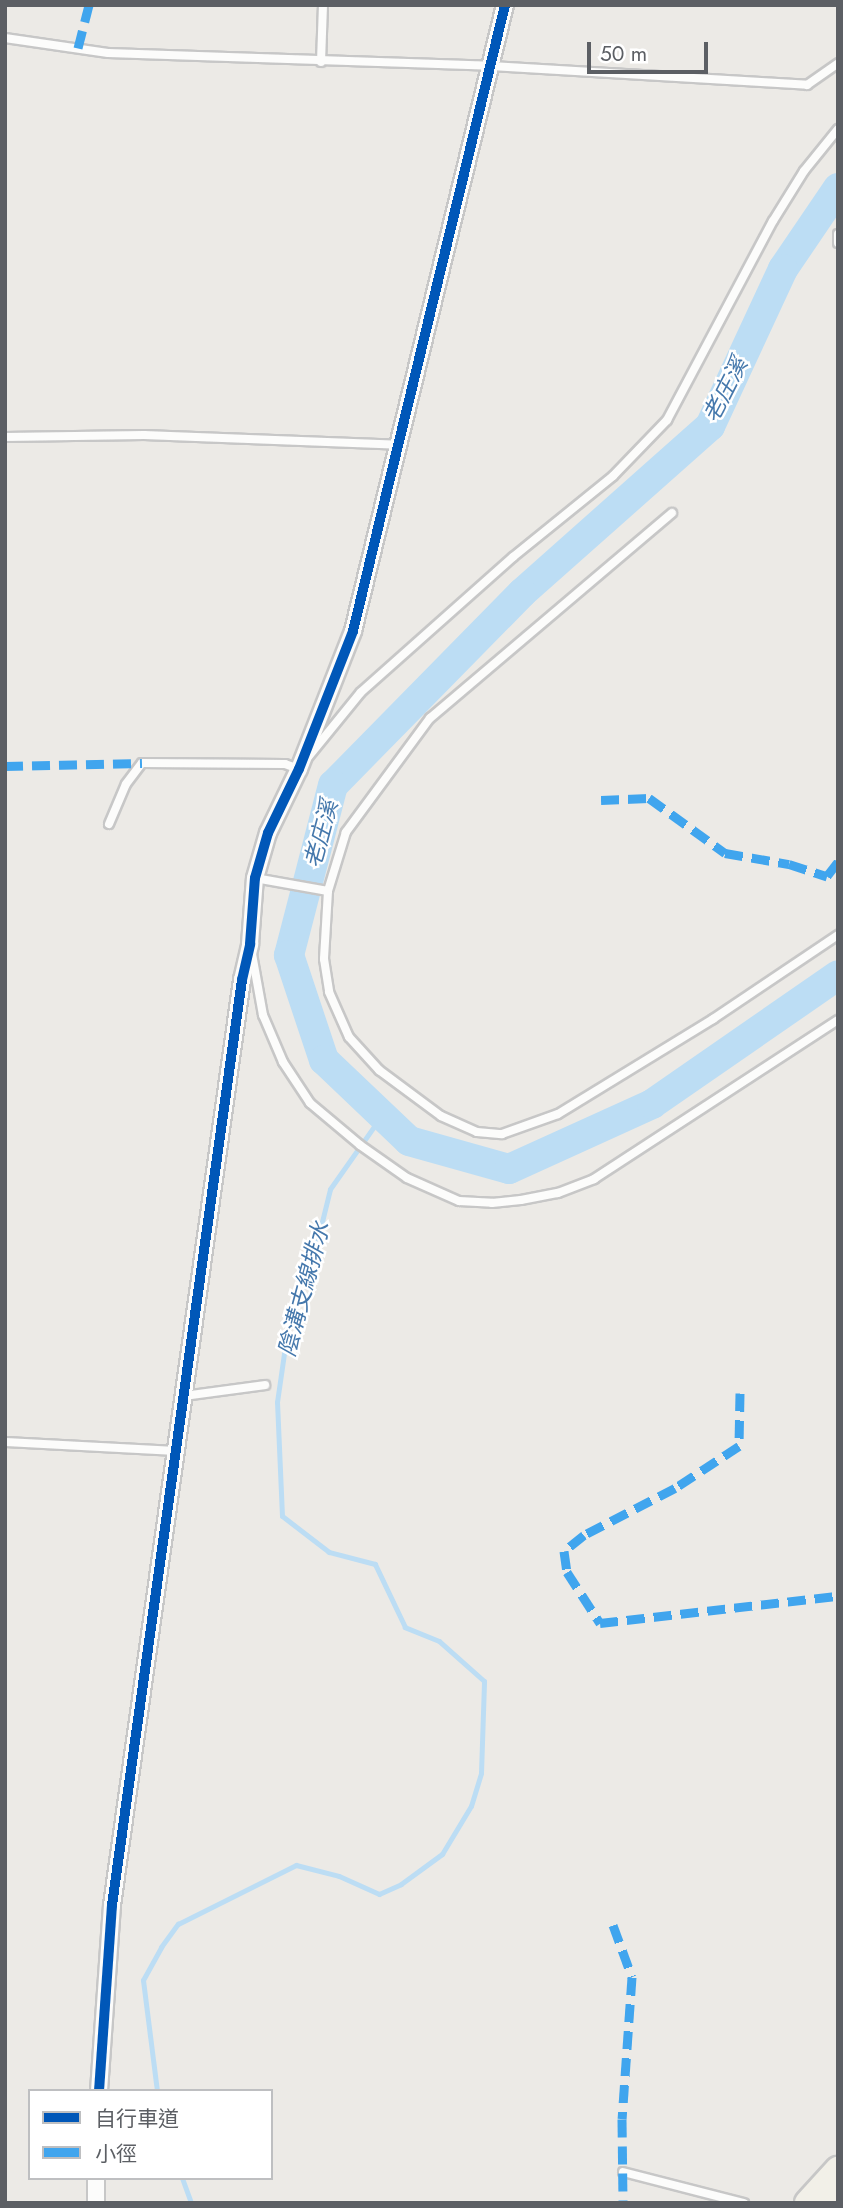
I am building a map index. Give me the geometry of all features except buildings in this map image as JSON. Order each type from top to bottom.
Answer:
[{"type":"main road","points":[[808,2203],[838,2170]]},
{"type":"main road","points":[[833,2203],[838,2197]]},
{"type":"street","points":[[99,2089],[112,1905],[242,980],[250,944],[255,878],[268,833],[299,769],[353,631],[505,5]]},
{"type":"street","points":[[96,2180],[96,2203]]},
{"type":"lane","points":[[321,62],[323,5]]},
{"type":"lane","points":[[5,38],[108,53],[491,66],[807,85],[838,63]]},
{"type":"lane","points":[[109,824],[126,784],[142,762],[285,764],[299,769],[361,692],[513,557],[613,476],[667,420],[773,221],[804,172],[838,129]]},
{"type":"lane","points":[[838,234],[838,243]]},
{"type":"lane","points":[[5,438],[144,435],[399,445]]},
{"type":"lane","points":[[672,513],[430,718],[346,832],[328,891],[326,970],[329,992],[349,1037],[379,1070],[442,1116],[477,1132],[502,1134],[558,1114],[713,1019],[838,935]]},
{"type":"lane","points":[[255,878],[328,891]]},
{"type":"lane","points":[[250,944],[263,1016],[283,1062],[310,1103],[360,1145],[407,1178],[459,1201],[492,1203],[521,1200],[558,1193],[594,1179],[838,1020]]},
{"type":"lane","points":[[184,1396],[265,1385]]},
{"type":"lane","points":[[5,1442],[177,1451]]},
{"type":"lane","points":[[623,2172],[744,2203]]},
{"type":"waterway","name":"老庄溪","points":[[838,188],[783,269],[710,426],[522,593],[333,785],[289,955],[324,1060],[409,1141],[509,1169],[652,1104],[838,975]]},
{"type":"waterway","name":"陰溝支線排水","points":[[157,2089],[143,1980],[161,1947],[178,1924],[296,1865],[339,1876],[379,1894],[401,1884],[442,1854],[471,1806],[481,1773],[484,1681],[439,1641],[405,1627],[375,1564],[329,1552],[282,1516],[277,1402],[288,1326],[312,1262],[330,1189],[382,1115]]},
{"type":"waterway","name":"陰溝支線排水","points":[[183,2180],[191,2203]]},
{"type":"marked path","points":[[78,48],[89,5]]},
{"type":"marked path","points":[[5,766],[142,763]]},
{"type":"marked path","points":[[601,800],[649,798],[725,853],[789,864],[827,876],[838,862]]},
{"type":"marked path","points":[[740,1393],[739,1446],[675,1488],[584,1535],[564,1551],[567,1572],[600,1623],[838,1596]]},
{"type":"marked path","points":[[613,1925],[632,1977],[622,2119],[623,2203]]},
{"type":"cycle path","points":[[99,2089],[112,1905],[242,980],[250,944],[255,878],[268,833],[299,769],[353,631],[505,5]]}]
